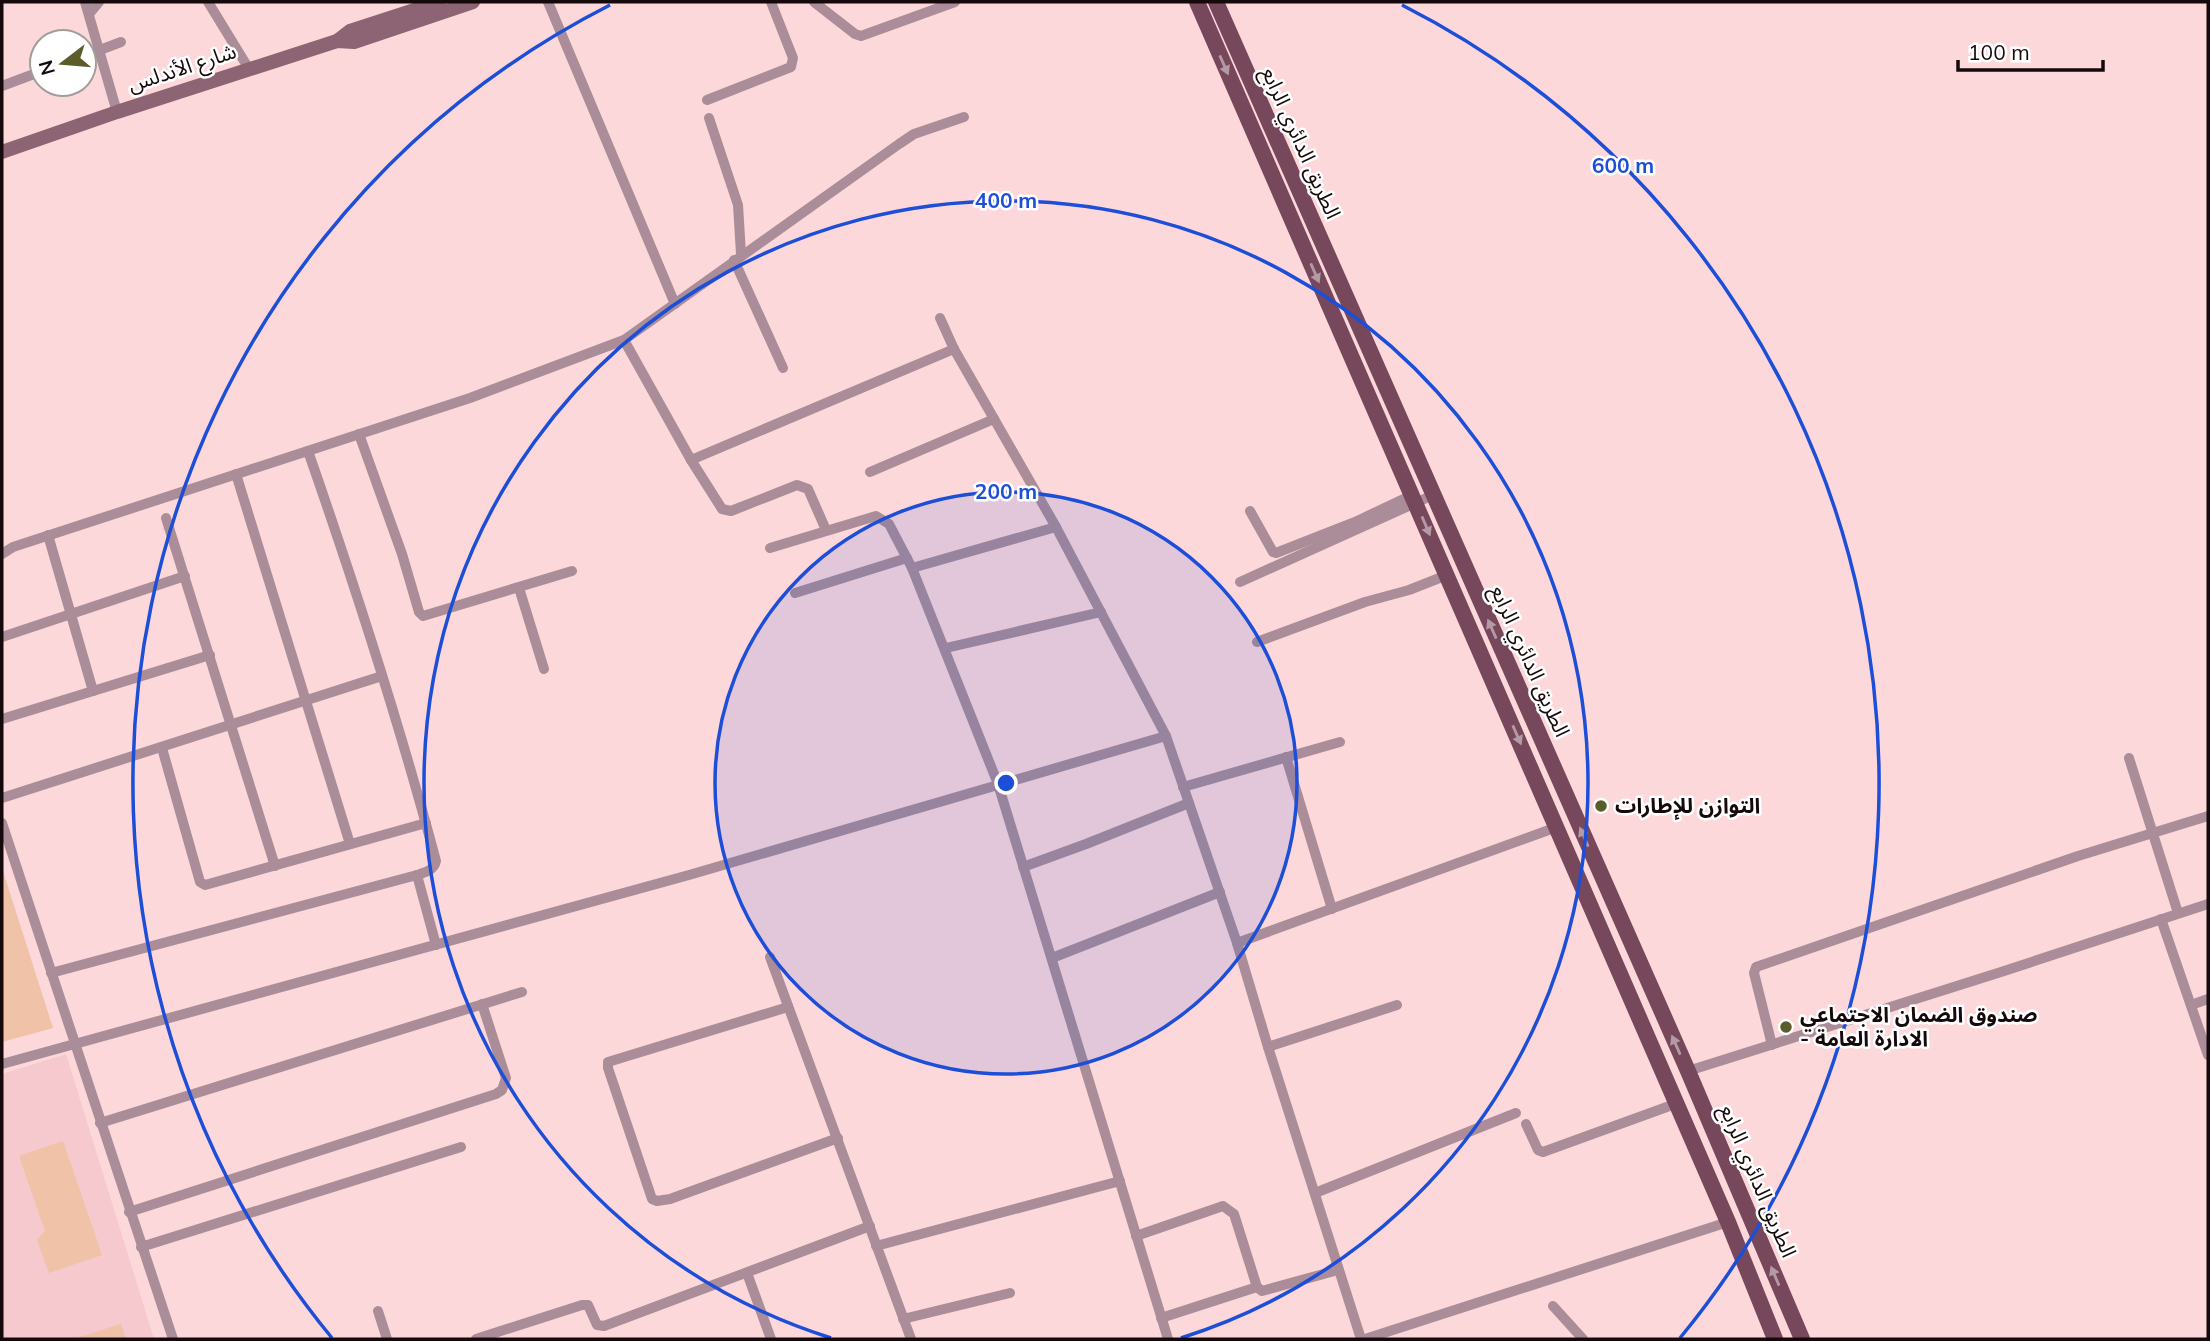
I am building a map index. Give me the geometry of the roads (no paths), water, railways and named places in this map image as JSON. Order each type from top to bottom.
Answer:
[{"type":"main road","name":"شارع الأندلس","points":[[2,152],[117,111],[337,41],[350,31],[408,6],[439,2]]},
{"type":"main road","name":"شارع الأندلس","points":[[337,41],[354,42],[473,2]]},
{"type":"main road","name":"الطريق الدائري الرابع","points":[[1197,2],[1728,1222],[1775,1339]]},
{"type":"main road","name":"الطريق الدائري الرابع","points":[[1216,2],[1688,1071],[1802,1339]]},
{"type":"main road","points":[[1531,767],[1538,759],[1545,758],[1551,762]]},
{"type":"street","points":[[85,2],[117,111]]},
{"type":"street","points":[[89,14],[99,2]]},
{"type":"street","points":[[208,2],[249,69]]},
{"type":"street","points":[[548,2],[675,304]]},
{"type":"street","points":[[707,100],[791,67],[793,58],[771,2]]},
{"type":"street","points":[[814,2],[855,34],[862,36],[948,3]]},
{"type":"street","points":[[100,51],[121,42]]},
{"type":"street","points":[[2,86],[28,76]]},
{"type":"street","points":[[2,554],[13,547],[48,535],[470,398],[624,340],[906,139],[964,117]]},
{"type":"street","points":[[709,118],[738,205],[738,257],[783,368]]},
{"type":"street","points":[[940,318],[954,349],[1056,527],[1166,736],[1237,943],[1338,1269],[1363,1339],[1728,1222]]},
{"type":"street","points":[[624,340],[691,460],[722,509],[731,511],[797,485],[803,486],[808,489],[826,530]]},
{"type":"street","points":[[691,460],[954,349]]},
{"type":"street","points":[[870,472],[994,419]]},
{"type":"street","points":[[359,434],[402,554],[419,612],[427,616],[572,571]]},
{"type":"street","points":[[51,973],[417,875],[432,869],[436,861],[382,676],[309,451]]},
{"type":"street","points":[[236,474],[350,844]]},
{"type":"street","points":[[1250,511],[1276,553],[1414,498],[1433,495]]},
{"type":"street","points":[[1240,582],[1313,551],[1414,498]]},
{"type":"street","points":[[770,548],[876,516],[890,524],[910,563],[998,784],[1168,1339]]},
{"type":"street","points":[[166,518],[275,866]]},
{"type":"street","points":[[795,593],[1056,527]]},
{"type":"street","points":[[48,535],[93,691]]},
{"type":"street","points":[[1257,642],[1447,575]]},
{"type":"street","points":[[2,637],[184,576]]},
{"type":"street","points":[[519,588],[544,669]]},
{"type":"street","points":[[946,648],[1101,612]]},
{"type":"street","points":[[2,719],[210,655]]},
{"type":"street","points":[[2,798],[382,676]]},
{"type":"street","points":[[2,1064],[689,875],[1166,736]]},
{"type":"street","points":[[1183,787],[1340,742]]},
{"type":"street","points":[[162,748],[202,884],[426,823]]},
{"type":"street","points":[[1286,757],[1332,909]]},
{"type":"street","points":[[2129,758],[2178,914]]},
{"type":"street","points":[[1023,867],[1189,803]]},
{"type":"street","points":[[1772,1045],[1754,973],[1756,967],[2208,816]]},
{"type":"street","points":[[2,823],[173,1339]]},
{"type":"street","points":[[1237,943],[1557,827]]},
{"type":"street","points":[[417,875],[436,945]]},
{"type":"street","points":[[1052,958],[1220,892]]},
{"type":"street","points":[[1688,1071],[2208,904]]},
{"type":"street","points":[[2161,919],[2208,1055]]},
{"type":"street","points":[[771,957],[911,1339]]},
{"type":"street","points":[[100,1123],[522,992]]},
{"type":"street","points":[[2191,1005],[2208,999]]},
{"type":"street","points":[[129,1212],[496,1094],[502,1090],[506,1078],[482,1004]]},
{"type":"street","points":[[1268,1047],[1397,1005]]},
{"type":"street","points":[[788,1007],[608,1062],[652,1199],[670,1199],[838,1138]]},
{"type":"street","points":[[1526,1124],[1538,1150],[1543,1152],[1675,1104]]},
{"type":"street","points":[[1315,1193],[1516,1113]]},
{"type":"street","points":[[141,1247],[461,1147]]},
{"type":"street","points":[[876,1246],[1120,1181]]},
{"type":"street","points":[[1136,1236],[1223,1206],[1234,1214],[1257,1287],[1262,1291],[1338,1269]]},
{"type":"street","points":[[476,1339],[582,1304],[588,1306],[597,1325],[604,1326],[870,1226]]},
{"type":"street","points":[[747,1273],[771,1339]]},
{"type":"street","points":[[1161,1318],[1257,1287]]},
{"type":"street","points":[[903,1320],[1010,1293]]},
{"type":"street","points":[[1553,1306],[1583,1339]]},
{"type":"street","points":[[378,1311],[387,1339]]},
{"type":"place","name":"التوازن للإطارات","points":[[1601,806]]},
{"type":"place","name":"صندوق الضمان الاجتماعي - الادارة العامة","points":[[1786,1027]]}]
